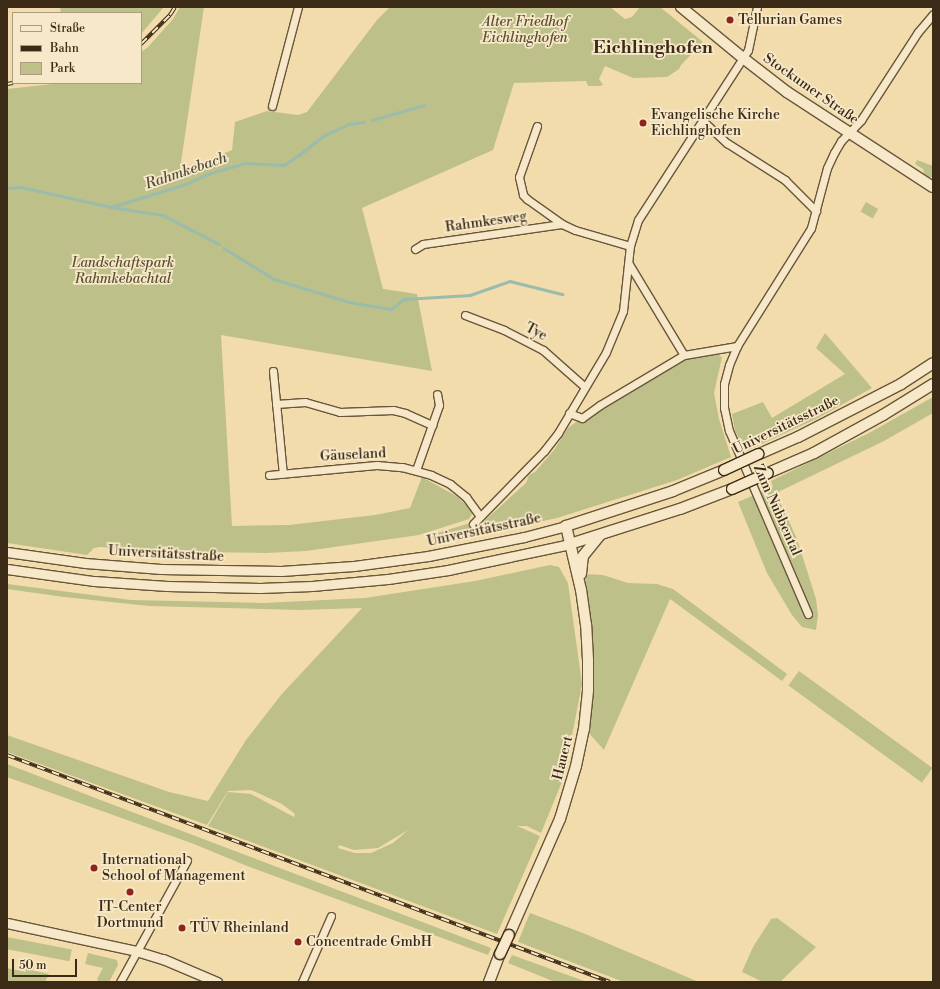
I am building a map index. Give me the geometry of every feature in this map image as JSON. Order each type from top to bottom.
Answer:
[{"type":"main road","name":"Stockumer Straße","points":[[681,7],[787,92],[933,186]]},
{"type":"main road","name":"Universitätsstraße","points":[[566,526],[666,494],[724,470],[798,437],[901,384],[933,364]]},
{"type":"main road","points":[[570,544],[732,489],[814,453],[882,415],[933,384]]},
{"type":"main road","name":"Hauert","points":[[489,982],[558,824],[580,750],[586,712],[588,660],[581,590],[566,526]]},
{"type":"main road","points":[[581,590],[580,564],[583,556],[600,535]]},
{"type":"street","points":[[272,106],[298,7]]},
{"type":"street","points":[[473,524],[544,451],[570,413],[606,352],[623,311],[630,246],[638,220],[743,58],[750,44],[757,7]]},
{"type":"street","name":"Zum Nubbental","points":[[808,614],[737,452],[725,418],[724,384],[729,365],[737,346],[808,233],[816,211],[830,160],[841,141],[862,120],[918,32],[933,14]]},
{"type":"street","points":[[703,121],[727,143],[785,180],[816,211]]},
{"type":"street","name":"Rahmkesweg","points":[[537,126],[520,177],[520,187],[527,199],[562,224],[575,230],[630,246]]},
{"type":"street","name":"Rahmkesweg","points":[[415,249],[423,244],[562,224]]},
{"type":"street","points":[[629,264],[684,355]]},
{"type":"street","name":"Tye","points":[[465,315],[504,330],[543,350],[585,387]]},
{"type":"street","points":[[570,413],[582,418],[600,405],[684,355],[737,346]]},
{"type":"street","points":[[273,371],[282,474]]},
{"type":"street","points":[[416,470],[439,405],[437,394]]},
{"type":"street","points":[[276,404],[305,402],[340,412],[393,410],[405,413],[432,425]]},
{"type":"street","name":"Gäuseland","points":[[269,475],[377,465],[416,470],[441,479],[460,491],[480,516]]},
{"type":"street","name":"Universitätsstraße","points":[[7,552],[85,563],[161,570],[281,570],[394,561],[467,549],[566,526]]},
{"type":"street","points":[[7,569],[94,581],[159,586],[260,588],[312,586],[388,579],[448,570],[570,544]]},
{"type":"street","points":[[120,982],[187,860]]},
{"type":"street","points":[[302,982],[331,916]]},
{"type":"street","points":[[7,923],[136,951],[169,961],[216,982]]},
{"type":"green space","points":[[60,7],[164,7],[142,33],[142,12],[61,12]]},
{"type":"green space","name":"Landschaftspark Rahmkebachtal","points":[[180,7],[204,7],[180,169],[183,171],[232,150],[235,122],[267,111],[298,115],[307,112],[377,20],[390,7],[610,7],[625,19],[632,17],[640,7],[660,7],[703,42],[679,69],[667,77],[633,78],[605,66],[599,79],[603,85],[600,86],[588,86],[586,81],[514,83],[493,150],[362,208],[383,289],[417,294],[432,371],[221,335],[232,526],[289,525],[375,515],[410,508],[422,477],[458,497],[470,509],[472,514],[469,519],[419,535],[306,551],[266,553],[190,552],[100,547],[94,548],[87,555],[7,543],[7,89],[53,84],[142,84],[142,51],[148,47],[173,19]]},
{"type":"green space","points":[[917,160],[933,166],[933,177],[929,177],[924,174],[923,169],[915,164]]},
{"type":"green space","points":[[866,202],[878,209],[873,219],[860,212]]},
{"type":"green space","points":[[825,333],[872,388],[816,419],[746,451],[735,431],[732,414],[763,402],[772,418],[845,374],[816,348]]},
{"type":"green space","points":[[715,353],[722,357],[714,393],[719,419],[731,457],[677,480],[557,518],[436,544],[431,535],[470,523],[475,528],[482,523],[526,483],[529,475],[535,472],[554,450],[568,428],[576,422],[688,356]]},
{"type":"green space","points":[[933,397],[933,413],[884,441],[776,493],[797,539],[816,599],[818,615],[816,630],[802,627],[792,615],[767,573],[738,502],[773,487],[771,481],[869,433]]},
{"type":"green space","points":[[550,565],[559,567],[568,583],[582,684],[564,777],[541,833],[527,826],[517,826],[540,836],[497,934],[208,826],[228,792],[251,794],[294,817],[295,814],[282,804],[251,790],[228,791],[207,825],[7,752],[7,735],[169,792],[208,801],[246,740],[281,695],[362,608],[299,610],[149,606],[7,589],[7,584],[131,600],[264,603],[365,598],[475,581]],"holes":[[[408,830],[393,843],[371,853],[355,853],[338,848],[339,845],[354,850],[378,848]]]},
{"type":"green space","points":[[585,574],[603,575],[628,583],[657,584],[673,589],[787,674],[782,681],[670,599],[604,750],[588,732],[594,684]]},
{"type":"green space","points":[[799,671],[932,768],[922,783],[788,686]]},
{"type":"green space","points":[[7,764],[491,948],[488,955],[247,866],[194,844],[7,777]]},
{"type":"green space","points":[[530,913],[583,933],[699,982],[624,982],[518,942]]},
{"type":"green space","points":[[777,918],[816,947],[780,982],[763,982],[742,972],[753,947],[771,919]]},
{"type":"green space","points":[[7,937],[72,950],[69,961],[7,949]]},
{"type":"green space","points":[[88,953],[117,960],[118,965],[109,982],[99,982],[97,979],[103,968],[85,964]]},
{"type":"green space","points":[[512,955],[587,982],[555,982],[508,963]]},
{"type":"green space","points":[[7,968],[26,972],[26,969],[49,974],[45,982],[7,982]]},
{"type":"waterway","name":"Rahmkebach","points":[[372,120],[424,105]]},
{"type":"waterway","name":"Rahmkebach","points":[[7,188],[21,187],[111,207],[186,184],[211,173],[246,163],[284,165],[323,136],[349,124],[364,122]]},
{"type":"waterway","points":[[112,207],[163,215],[219,244]]},
{"type":"waterway","points":[[224,248],[274,279],[349,302],[391,309],[404,299],[470,295],[510,281],[562,294]]},
{"type":"railway","points":[[142,43],[170,15],[175,7]]},
{"type":"railway","points":[[7,84],[12,83]]},
{"type":"railway","points":[[7,755],[610,982]]},
{"type":"place","name":"Tellurian Games","points":[[730,20]]},
{"type":"place","name":"Evangelische Kirche Eichlinghofen","points":[[643,123]]},
{"type":"place","name":"International School of Management","points":[[94,868]]},
{"type":"place","name":"IT-Center Dortmund","points":[[130,892]]},
{"type":"place","name":"TÜV Rheinland","points":[[182,928]]},
{"type":"place","name":"Concentrade GmbH","points":[[298,942]]},
{"type":"district","name":"Eichlinghofen","points":[[653,48]]},
{"type":"park label","name":"Alter Friedhof Eichlinghofen","points":[[525,30]]}]
